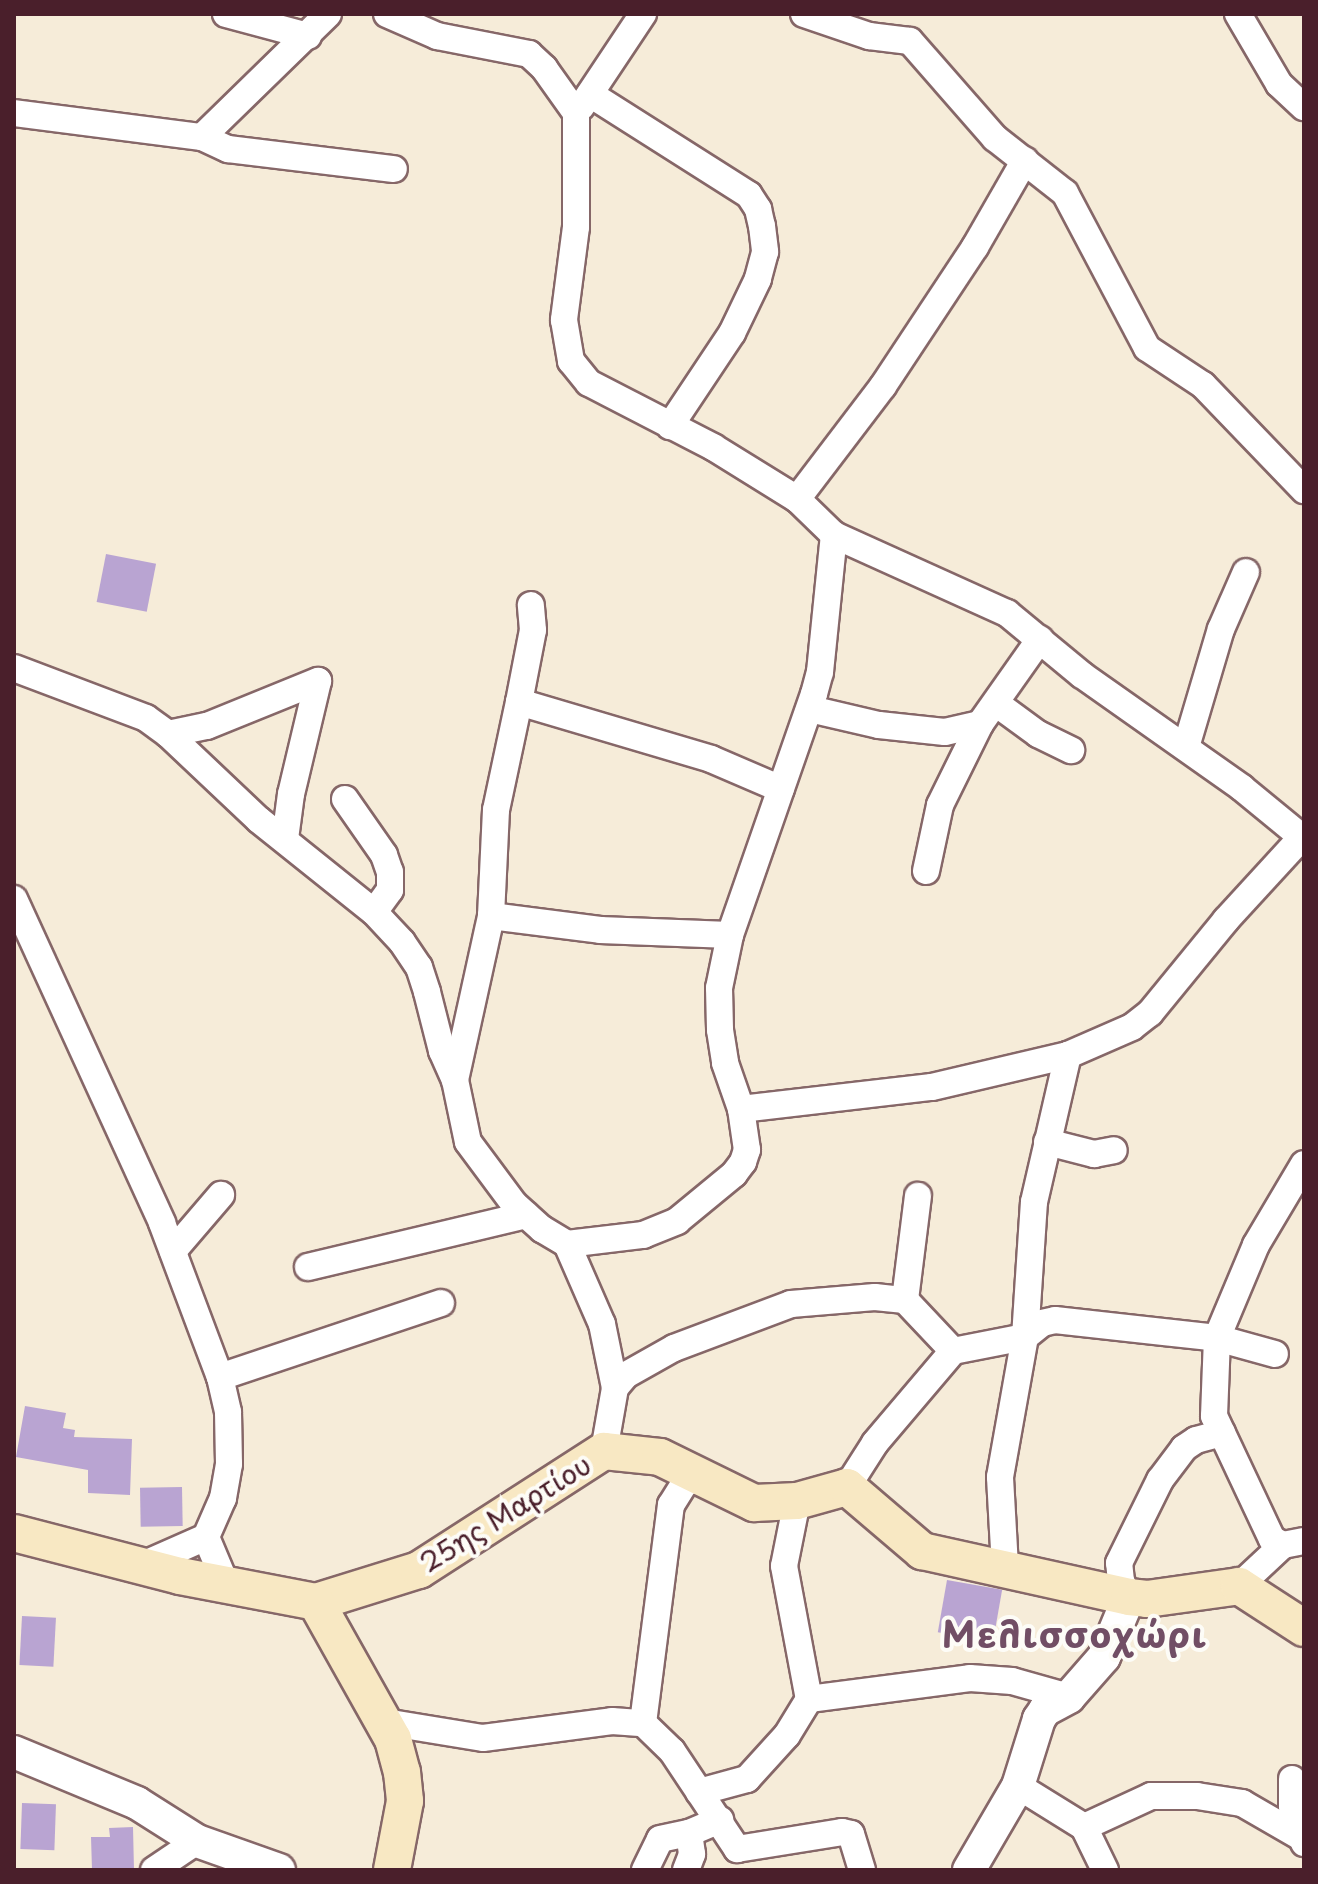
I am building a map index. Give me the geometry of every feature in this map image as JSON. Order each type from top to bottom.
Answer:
[{"type":"main road","name":"25ης Μαρτίου","points":[[316,1602],[419,1570],[604,1451],[660,1457],[754,1503],[797,1501],[847,1487]]},
{"type":"main road","points":[[847,1487],[922,1551],[1147,1599],[1239,1586],[1304,1628]]},
{"type":"main road","points":[[14,1533],[227,1587],[316,1602],[385,1722],[402,1772],[405,1801],[392,1870]]},
{"type":"street","points":[[226,14],[308,36]]},
{"type":"street","points":[[202,137],[328,14]]},
{"type":"street","points":[[387,14],[437,36],[529,54],[583,103],[749,195],[760,217],[765,252],[758,279],[732,333],[670,426]]},
{"type":"street","points":[[643,14],[583,103],[576,227],[564,320],[571,361],[589,383],[713,447],[797,499],[834,535],[1007,613],[1082,675],[1186,747],[1303,838],[1226,920],[1150,1013],[1132,1027],[1068,1055],[932,1087],[741,1109]]},
{"type":"street","points":[[804,14],[869,36],[910,41],[984,127],[1065,193],[1147,348],[1203,385],[1304,490]]},
{"type":"street","points":[[1238,14],[1279,84],[1304,107]]},
{"type":"street","points":[[14,113],[202,137],[228,149],[394,169]]},
{"type":"street","points":[[797,499],[883,386],[975,247],[1025,160]]},
{"type":"street","points":[[567,1244],[643,1235],[677,1221],[734,1174],[743,1162],[747,1150],[741,1109],[725,1063],[719,988],[730,935],[810,709],[820,672],[834,535]]},
{"type":"street","points":[[1186,747],[1221,629],[1246,572]]},
{"type":"street","points":[[455,1080],[491,916],[496,810],[533,630],[531,605]]},
{"type":"street","points":[[926,871],[940,805],[980,724],[1040,639]]},
{"type":"street","points":[[14,668],[146,718],[168,734],[259,820],[374,912],[402,942],[419,967],[442,1051],[455,1080],[468,1142],[496,1184],[526,1215],[567,1244],[602,1324],[615,1388],[604,1451]]},
{"type":"street","points":[[168,734],[207,726],[318,681],[291,794],[285,839]]},
{"type":"street","points":[[519,702],[711,759],[781,789]]},
{"type":"street","points":[[997,704],[1038,734],[1071,750]]},
{"type":"street","points":[[810,709],[879,725],[945,732],[980,724]]},
{"type":"street","points":[[345,799],[384,855],[390,872],[390,890],[374,912]]},
{"type":"street","points":[[14,899],[173,1251],[220,1377],[228,1412],[229,1464],[223,1498],[206,1537],[145,1564]]},
{"type":"street","points":[[491,916],[600,930],[730,935]]},
{"type":"street","points":[[1005,1567],[1000,1477],[1025,1337],[1034,1202],[1068,1055]]},
{"type":"street","points":[[1047,1142],[1094,1154],[1114,1150]]},
{"type":"street","points":[[1294,1543],[1272,1539],[1214,1416],[1217,1338],[1256,1245],[1304,1164]]},
{"type":"street","points":[[173,1251],[221,1195]]},
{"type":"street","points":[[905,1300],[918,1196]]},
{"type":"street","points":[[308,1267],[526,1215]]},
{"type":"street","points":[[615,1388],[626,1375],[674,1348],[791,1304],[864,1297],[905,1300],[953,1351]]},
{"type":"street","points":[[220,1377],[441,1303]]},
{"type":"street","points":[[847,1487],[875,1443],[953,1351],[1025,1337],[1042,1323],[1055,1320],[1217,1338],[1275,1354]]},
{"type":"street","points":[[969,1870],[1018,1786],[1039,1719],[1045,1710],[1069,1697],[1104,1657],[1129,1597],[1121,1581],[1119,1563],[1160,1480],[1184,1448],[1196,1440],[1222,1433]]},
{"type":"street","points":[[643,1723],[671,1505],[686,1481],[704,1480]]},
{"type":"street","points":[[699,1792],[747,1779],[787,1735],[809,1699],[784,1566],[797,1501]]},
{"type":"street","points":[[206,1537],[227,1587]]},
{"type":"street","points":[[1239,1586],[1294,1543]]},
{"type":"street","points":[[809,1699],[970,1678],[1012,1681],[1069,1697]]},
{"type":"street","points":[[385,1722],[483,1738],[612,1721],[643,1723],[672,1751],[737,1849],[842,1832],[851,1834],[862,1870]]},
{"type":"street","points":[[14,1752],[126,1798],[197,1841],[279,1870]]},
{"type":"street","points":[[1292,1779],[1292,1806],[1303,1840]]},
{"type":"street","points":[[1018,1786],[1084,1827],[1105,1870]]},
{"type":"street","points":[[1084,1827],[1151,1796],[1197,1796],[1242,1803],[1303,1840]]},
{"type":"street","points":[[645,1870],[660,1839],[689,1833],[720,1820]]},
{"type":"street","points":[[686,1870],[692,1854],[689,1833]]},
{"type":"street","points":[[154,1870],[197,1841]]},
{"type":"building","points":[[106,554],[156,564],[147,612],[97,602]]},
{"type":"building","points":[[25,1406],[66,1413],[63,1428],[75,1430],[74,1437],[132,1439],[130,1495],[88,1493],[88,1470],[16,1457]]},
{"type":"building","points":[[182,1487],[183,1526],[141,1527],[140,1488]]},
{"type":"building","points":[[947,1580],[1002,1590],[993,1642],[938,1632]]},
{"type":"building","points":[[22,1616],[56,1618],[53,1667],[19,1665]]},
{"type":"building","points":[[22,1803],[56,1804],[54,1850],[20,1849]]},
{"type":"building","points":[[133,1827],[134,1870],[92,1870],[91,1837],[110,1837],[109,1828]]},
{"type":"district","name":"Μελισσοχώρι","points":[[1075,1634]]}]
